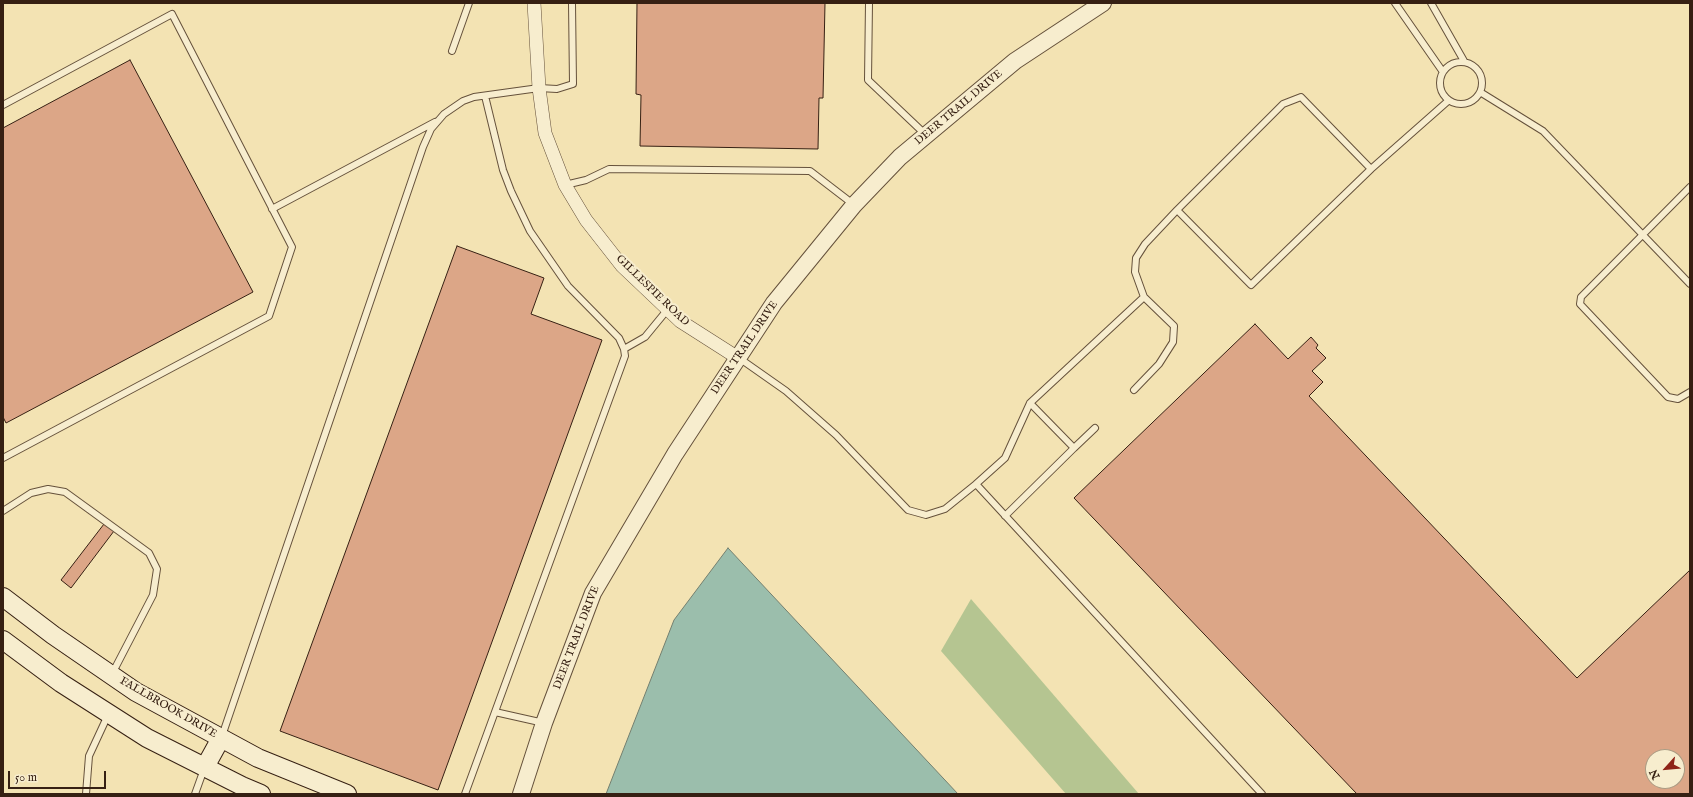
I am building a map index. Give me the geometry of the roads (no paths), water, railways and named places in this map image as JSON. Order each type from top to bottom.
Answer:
[{"type":"main road","name":"FALLBROOK DRIVE","points":[[3,597],[53,635],[136,692],[258,758],[347,794]]},
{"type":"main road","points":[[3,640],[61,683],[147,738],[261,794]]},
{"type":"main road","points":[[205,767],[221,738]]},
{"type":"street","name":"GILLESPIE ROAD","points":[[534,3],[539,88],[545,133],[565,186],[586,220],[622,266],[680,321],[738,358]]},
{"type":"street","name":"DEER TRAIL DRIVE","points":[[521,794],[544,722],[593,593],[675,454],[774,303],[854,205],[900,157],[1015,61],[1103,3]]},
{"type":"lane","points":[[452,51],[469,3]]},
{"type":"lane","points":[[221,738],[423,146],[431,129],[444,114],[463,101],[485,96],[539,88],[557,89],[573,84],[572,3]]},
{"type":"lane","points":[[869,3],[868,80],[926,135]]},
{"type":"lane","points":[[1395,3],[1443,72],[1441,85],[1448,101]]},
{"type":"lane","points":[[1431,3],[1464,61],[1472,66],[1480,75],[1482,84],[1480,92],[1473,100],[1460,104],[1448,101]]},
{"type":"lane","points":[[3,105],[172,14],[292,247],[269,316],[3,458]]},
{"type":"lane","points":[[1443,72],[1454,64],[1464,61]]},
{"type":"lane","points":[[1480,92],[1543,131],[1690,284]]},
{"type":"lane","points":[[465,794],[624,356],[624,349],[619,338],[568,286],[530,231],[511,192],[503,170],[485,96]]},
{"type":"lane","points":[[1134,390],[1159,364],[1173,342],[1174,326],[1144,297],[1135,272],[1136,258],[1145,244],[1177,210],[1283,104],[1301,97],[1371,169]]},
{"type":"lane","points":[[1177,210],[1251,285],[1371,169],[1448,101]]},
{"type":"lane","points":[[272,209],[439,120]]},
{"type":"lane","points":[[565,186],[586,180],[609,170],[810,171],[854,205]]},
{"type":"lane","points":[[1690,187],[1581,297],[1580,304],[1668,397],[1678,400],[1690,392]]},
{"type":"lane","points":[[738,358],[786,391],[836,435],[908,510],[926,515],[945,509],[1005,458],[1030,403],[1144,297]]},
{"type":"lane","points":[[624,349],[645,337],[668,309]]},
{"type":"lane","points":[[1030,403],[1074,448]]},
{"type":"lane","points":[[1005,516],[1095,428]]},
{"type":"lane","points":[[976,484],[1262,794]]},
{"type":"lane","points":[[3,511],[31,493],[48,489],[65,492],[149,553],[157,569],[153,595],[112,676]]},
{"type":"lane","points":[[495,712],[544,722]]},
{"type":"lane","points":[[86,794],[89,756],[108,713]]},
{"type":"lane","points":[[195,794],[205,767]]}]
